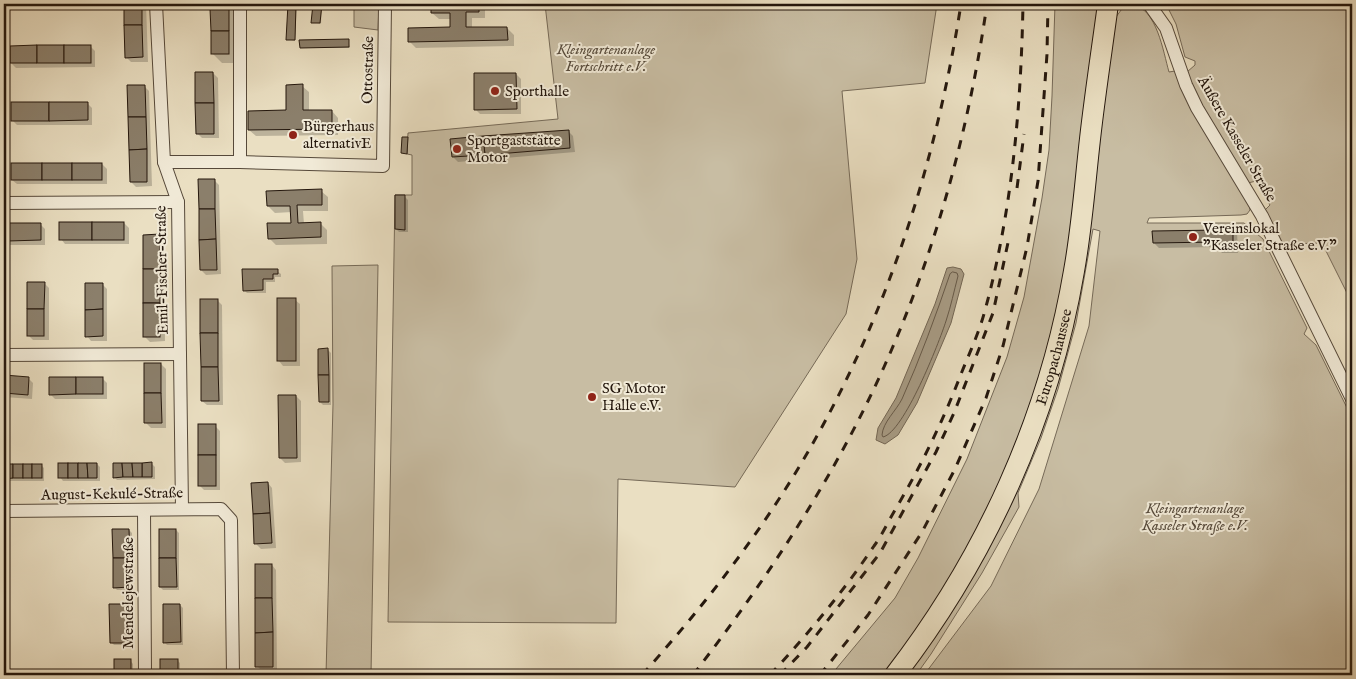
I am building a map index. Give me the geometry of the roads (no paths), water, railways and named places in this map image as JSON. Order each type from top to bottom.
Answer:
[{"type":"main road","name":"Europachaussee","points":[[895,675],[935,620],[973,558],[1003,499],[1041,402],[1060,337],[1074,271],[1108,4]]},
{"type":"street","name":"Emil-Fischer-Straße","points":[[156,4],[164,162],[178,202],[182,509]]},
{"type":"street","points":[[164,162],[240,162],[240,4]]},
{"type":"street","name":"Ottostraße","points":[[240,162],[383,166],[385,4]]},
{"type":"street","name":"Äußere Kasseler Straße","points":[[1149,4],[1166,28],[1186,85],[1197,108],[1262,216],[1352,399]]},
{"type":"street","points":[[4,203],[178,202]]},
{"type":"street","points":[[4,355],[180,354]]},
{"type":"street","name":"August-Kekulé-Straße","points":[[4,511],[221,509],[231,520],[232,675]]},
{"type":"street","name":"Mendelejewstraße","points":[[144,510],[145,675]]},
{"type":"water","points":[[947,268],[961,269],[964,274],[951,323],[917,403],[898,435],[885,444],[876,440],[878,428],[896,398],[935,304]]},
{"type":"railway","points":[[642,675],[714,589],[779,499],[814,442],[845,383],[872,323],[896,261],[917,198],[935,134],[961,4]]},
{"type":"railway","points":[[693,675],[747,602],[798,527],[843,448],[884,367],[920,279],[948,189],[971,97],[987,4]]},
{"type":"railway","points":[[770,675],[825,612],[880,537],[931,443],[976,337],[994,276],[1008,199],[1017,121],[1023,4]]},
{"type":"railway","points":[[820,675],[868,615],[922,532],[955,469],[986,398],[1003,346],[1027,247],[1038,181],[1047,54],[1048,4]]},
{"type":"railway","points":[[1017,188],[1024,134]]},
{"type":"railway","points":[[780,675],[807,647],[880,553],[936,452],[954,413],[993,313],[1009,238]]},
{"type":"place","name":"Sporthalle","points":[[495,91]]},
{"type":"place","name":"Bürgerhaus alternativE","points":[[293,135]]},
{"type":"place","name":"Sportgaststätte Motor","points":[[457,149]]},
{"type":"place","name":"Vereinslokal \"Kasseler Straße e.V.\"","points":[[1193,237]]},
{"type":"place","name":"SG Motor Halle e.V.","points":[[592,397]]},
{"type":"park label","name":"Kleingartenanlage Fortschritt e.V.","points":[[606,58]]},
{"type":"park label","name":"Kleingartenanlage Kasseler Straße e.V.","points":[[1195,516]]}]
